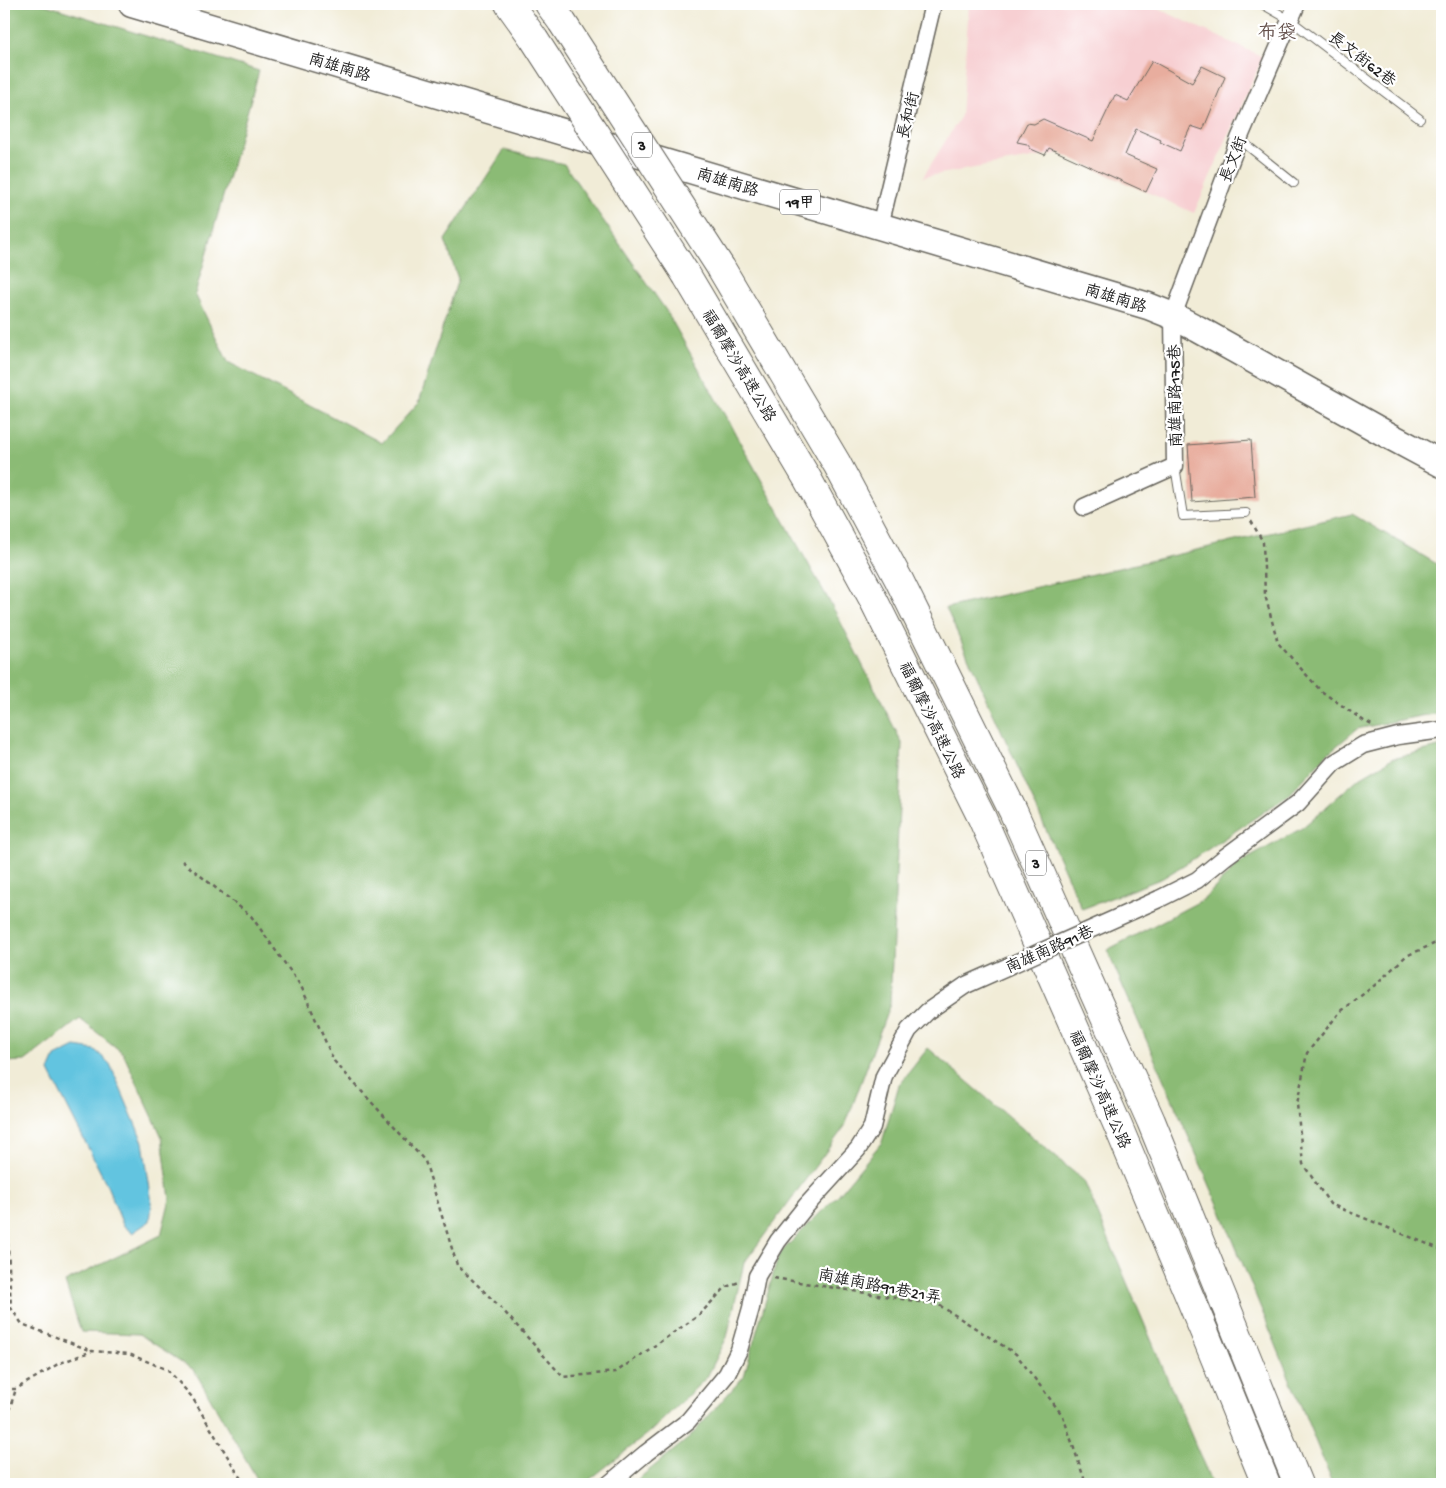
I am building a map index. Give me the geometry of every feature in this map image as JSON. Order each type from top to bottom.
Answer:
[{"type":"highway","name":"福爾摩沙高速公路","points":[[509,4],[534,39],[687,276],[807,478],[872,597],[982,818],[1122,1135],[1266,1484]]},
{"type":"highway","name":"福爾摩沙高速公路","points":[[556,13],[721,268],[837,464],[895,572],[1013,811],[1151,1121],[1298,1484]]},
{"type":"main road","name":"南雄南路","points":[[132,4],[1148,306],[1173,316],[1442,464]]},
{"type":"street","name":"長和街","points":[[880,226],[933,4]]},
{"type":"street","name":"長文街","points":[[1173,316],[1239,139],[1297,4]]},
{"type":"street","name":"南雄南路175巷","points":[[1084,507],[1174,466],[1173,316]]},
{"type":"street","name":"南雄南路91巷","points":[[757,1276],[778,1241],[806,1206],[858,1149],[872,1127],[884,1076],[909,1030],[928,1010],[966,985],[1159,899],[1197,880],[1298,803],[1334,763],[1363,745],[1398,736],[1442,730]]},
{"type":"street","points":[[609,1484],[646,1452],[688,1421],[727,1374],[739,1350],[751,1308],[757,1276]]},
{"type":"lane","name":"長文街62巷","points":[[1262,4],[1290,20],[1420,119]]},
{"type":"lane","points":[[1239,139],[1294,183]]},
{"type":"lane","points":[[1174,466],[1183,516],[1246,513]]},
{"type":"path","points":[[1246,513],[1263,542],[1265,595],[1278,643],[1321,691],[1364,721],[1398,736]]},
{"type":"path","points":[[182,861],[251,916],[301,986],[334,1061],[425,1161],[457,1265],[501,1308],[563,1377],[616,1372],[698,1316],[726,1287],[757,1276]]},
{"type":"path","points":[[1442,945],[1436,943],[1406,956],[1375,985],[1340,1012],[1307,1053],[1297,1104],[1303,1164],[1330,1204],[1442,1250]]},
{"type":"path","points":[[4,1211],[7,1226],[12,1308],[22,1324],[92,1351],[129,1354],[168,1370],[192,1397],[244,1484]]},
{"type":"path","name":"南雄南路91巷21弄","points":[[757,1276],[939,1305],[1016,1354],[1063,1416],[1086,1484]]},
{"type":"path","points":[[4,1389],[16,1389],[58,1364],[92,1351]]},
{"type":"path","points":[[4,1426],[16,1389]]},
{"type":"shaded area","points":[[969,4],[1148,4],[1263,57],[1194,213],[1060,153],[923,177],[961,116]]},
{"type":"green space","points":[[4,4],[43,4],[259,71],[195,294],[228,362],[382,443],[419,402],[458,279],[445,240],[504,150],[564,164],[667,312],[837,615],[902,743],[890,1004],[845,1126],[744,1263],[727,1337],[707,1377],[650,1432],[584,1484],[260,1484],[194,1370],[139,1334],[81,1332],[65,1282],[161,1235],[170,1199],[162,1137],[123,1053],[80,1019],[25,1061],[4,1062]]},
{"type":"green space","points":[[1352,514],[1442,567],[1442,713],[1357,729],[1327,754],[1289,795],[1201,854],[1163,878],[1082,909],[946,608]]},
{"type":"green space","points":[[1442,746],[1442,1484],[1333,1484],[1221,1211],[1107,950],[1204,899],[1238,864],[1302,828],[1358,779],[1392,759]]},
{"type":"green space","points":[[928,1048],[1084,1181],[1212,1484],[632,1484],[689,1438],[744,1376],[779,1254],[839,1194],[882,1142],[899,1085]]},
{"type":"water","points":[[75,1047],[95,1050],[110,1064],[143,1142],[152,1203],[150,1221],[132,1233],[123,1225],[106,1183],[49,1071],[55,1057]]},
{"type":"building","points":[[1152,61],[1192,83],[1202,66],[1225,77],[1203,130],[1191,126],[1180,151],[1136,129],[1125,155],[1157,169],[1146,192],[1049,148],[1045,155],[1031,149],[1027,144],[1017,142],[1027,123],[1034,124],[1043,119],[1093,141],[1115,95],[1128,101]]},
{"type":"building","points":[[1251,440],[1255,497],[1192,502],[1188,445]]},
{"type":"district","name":"布袋","points":[[1277,31]]}]
